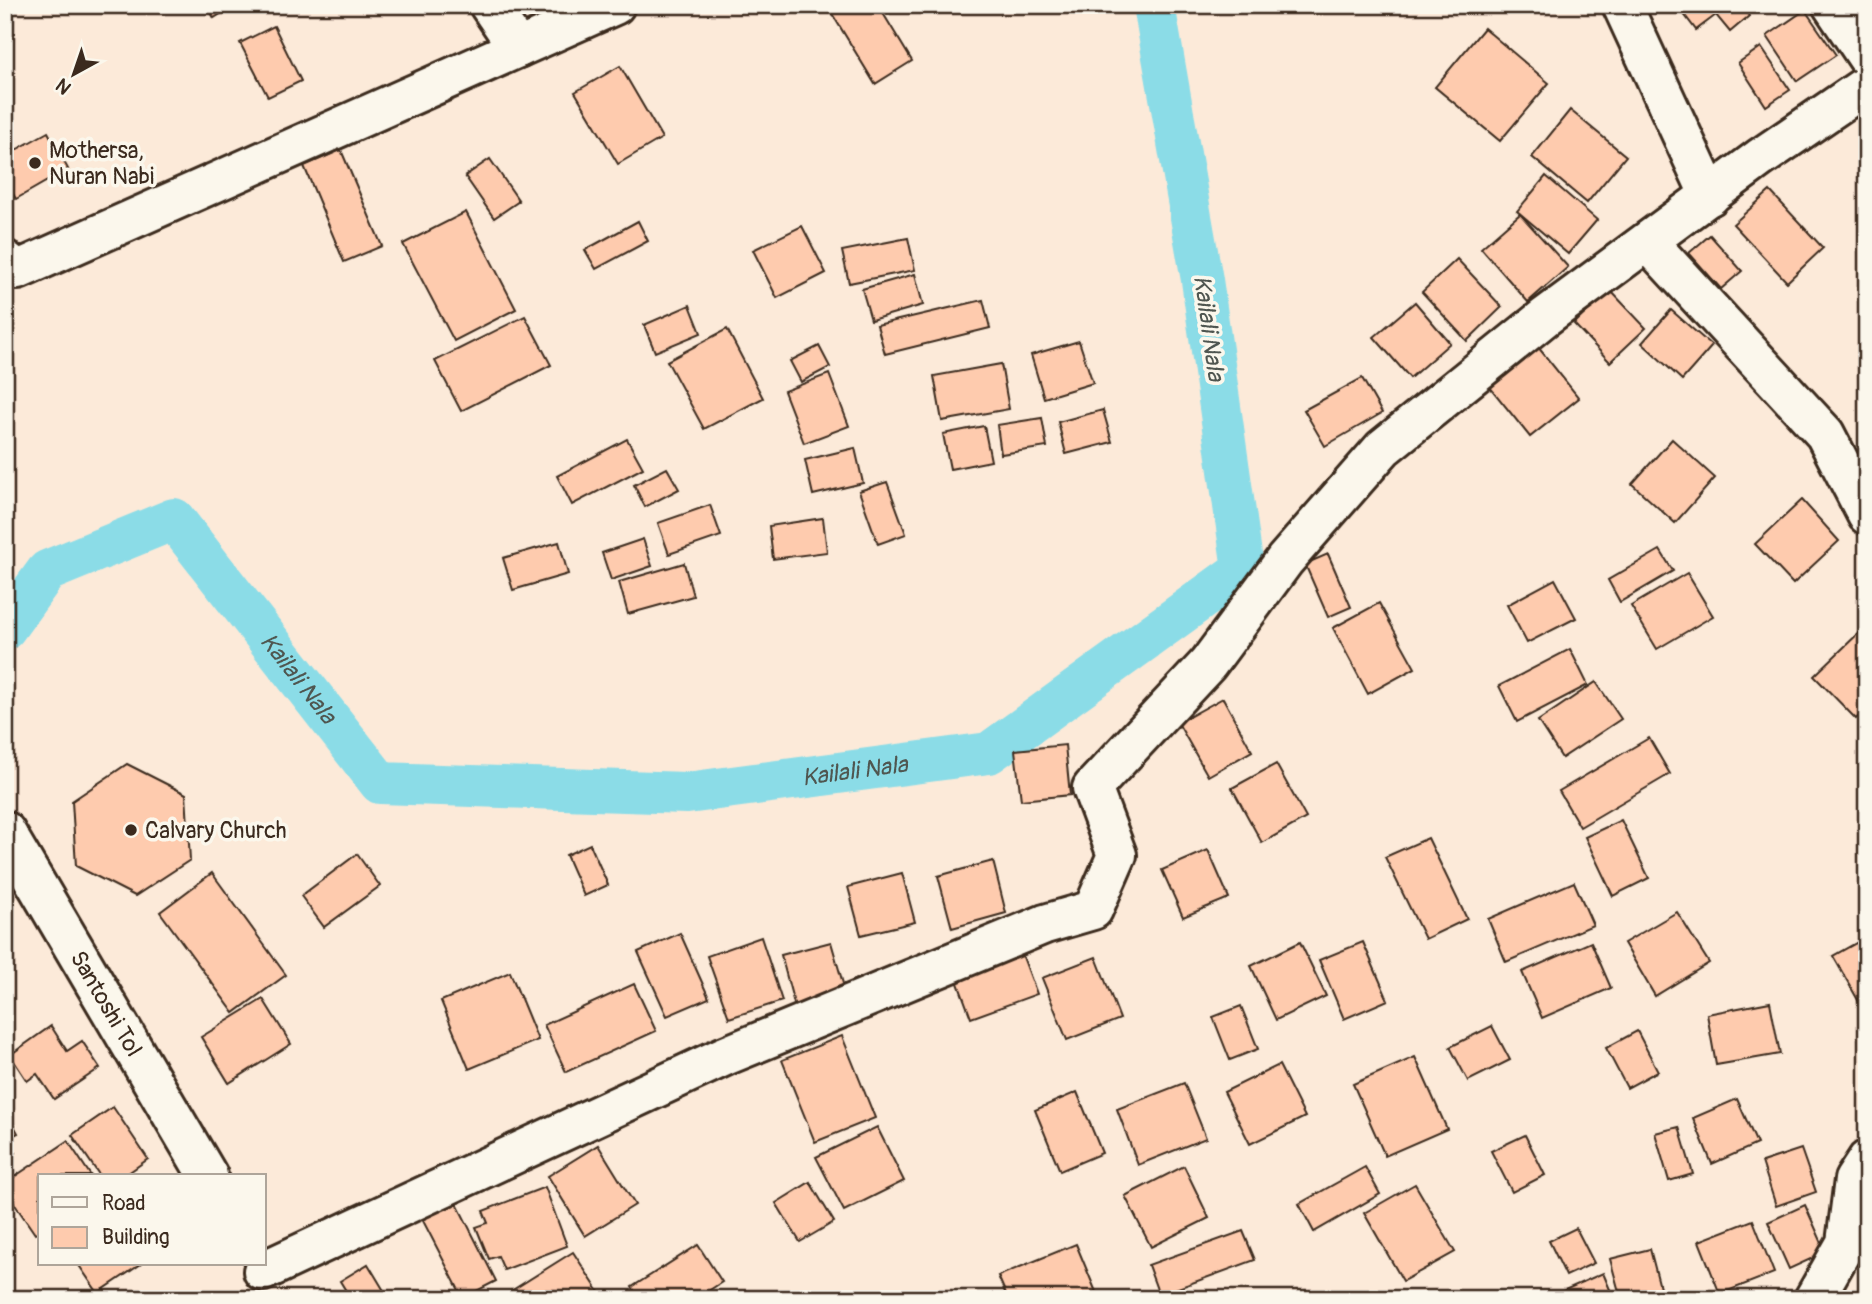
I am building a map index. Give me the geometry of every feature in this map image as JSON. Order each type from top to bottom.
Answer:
[{"type":"street","points":[[489,5],[518,48]]},
{"type":"street","points":[[5,260],[18,270],[615,5]]},
{"type":"street","points":[[1622,5],[1710,196]]},
{"type":"street","points":[[1832,5],[1867,57]]},
{"type":"street","points":[[268,1278],[725,1056],[1045,924],[1093,910],[1117,855],[1092,788],[1208,664],[1285,560],[1383,448],[1545,317],[1867,85]]},
{"type":"street","points":[[1648,242],[1825,434],[1867,515]]},
{"type":"street","name":"Santoshi Tol","points":[[5,831],[207,1174]]},
{"type":"street","points":[[1814,1299],[1846,1243],[1854,1180],[1867,1160]]},
{"type":"building","points":[[207,5],[235,5],[214,18]]},
{"type":"building","points":[[843,5],[878,5],[912,61],[875,84],[831,12]]},
{"type":"building","points":[[1677,5],[1741,5],[1749,16],[1730,32],[1716,15],[1696,30]]},
{"type":"building","points":[[1805,10],[1836,55],[1797,81],[1767,36]]},
{"type":"building","points":[[274,26],[301,81],[268,97],[240,43]]},
{"type":"building","points":[[1484,28],[1549,83],[1500,141],[1435,87]]},
{"type":"building","points":[[1761,47],[1790,90],[1766,106],[1738,63]]},
{"type":"building","points":[[620,66],[662,138],[618,164],[575,92]]},
{"type":"building","points":[[1570,110],[1626,156],[1587,203],[1532,157]]},
{"type":"building","name":"Mothersa, Nuran Nabi","points":[[48,132],[68,169],[16,199],[5,181],[5,156]]},
{"type":"building","points":[[341,150],[382,246],[344,262],[304,166]]},
{"type":"building","points":[[490,159],[519,201],[494,218],[465,176]]},
{"type":"building","points":[[1546,176],[1597,220],[1568,254],[1517,211]]},
{"type":"building","points":[[1770,191],[1823,248],[1787,282],[1733,224]]},
{"type":"building","points":[[466,212],[516,309],[454,341],[403,244]]},
{"type":"building","points":[[1520,214],[1568,267],[1528,302],[1481,248]]},
{"type":"building","points":[[638,221],[648,241],[596,269],[585,250]]},
{"type":"building","points":[[802,226],[826,273],[777,298],[753,250]]},
{"type":"building","points":[[1710,235],[1742,271],[1721,289],[1689,253]]},
{"type":"building","points":[[908,238],[915,270],[849,283],[842,251]]},
{"type":"building","points":[[1457,259],[1502,307],[1467,341],[1422,292]]},
{"type":"building","points":[[915,274],[923,305],[871,320],[862,289]]},
{"type":"building","points":[[1610,290],[1646,328],[1610,362],[1574,324]]},
{"type":"building","points":[[983,300],[990,328],[885,354],[877,325]]},
{"type":"building","points":[[1415,302],[1450,343],[1410,378],[1374,337]]},
{"type":"building","points":[[690,305],[701,333],[655,352],[644,325]]},
{"type":"building","points":[[1671,310],[1712,346],[1682,380],[1642,343]]},
{"type":"building","points":[[525,316],[551,365],[461,411],[435,361]]},
{"type":"building","points":[[727,329],[763,398],[704,429],[667,361]]},
{"type":"building","points":[[1079,341],[1093,383],[1044,398],[1031,355]]},
{"type":"building","points":[[819,346],[830,367],[801,382],[790,361]]},
{"type":"building","points":[[1538,347],[1579,398],[1530,437],[1489,386]]},
{"type":"building","points":[[1001,364],[1009,409],[942,421],[934,376]]},
{"type":"building","points":[[829,374],[849,426],[804,443],[784,391]]},
{"type":"building","points":[[1362,378],[1382,413],[1325,446],[1304,410]]},
{"type":"building","points":[[1103,410],[1112,442],[1066,454],[1058,422]]},
{"type":"building","points":[[1042,418],[1047,447],[1001,454],[997,425]]},
{"type":"building","points":[[984,426],[991,461],[950,469],[943,434]]},
{"type":"building","points":[[627,439],[643,468],[572,505],[557,476]]},
{"type":"building","points":[[1672,439],[1715,478],[1675,523],[1632,484]]},
{"type":"building","points":[[855,448],[863,483],[813,495],[805,460]]},
{"type":"building","points":[[667,468],[679,489],[645,507],[634,485]]},
{"type":"building","points":[[887,482],[906,534],[878,544],[859,491]]},
{"type":"building","points":[[1802,500],[1839,541],[1793,584],[1755,544]]},
{"type":"building","points":[[710,505],[721,536],[669,554],[658,523]]},
{"type":"building","points":[[823,518],[827,552],[773,559],[769,526]]},
{"type":"building","points":[[643,539],[652,566],[611,580],[602,553]]},
{"type":"building","points":[[559,542],[568,574],[513,590],[503,558]]},
{"type":"building","points":[[1660,550],[1673,571],[1620,602],[1608,580]]},
{"type":"building","points":[[1328,554],[1351,607],[1328,617],[1305,564]]},
{"type":"building","points":[[684,563],[693,596],[628,614],[619,582]]},
{"type":"building","points":[[1687,573],[1713,616],[1657,649],[1631,606]]},
{"type":"building","points":[[1555,579],[1576,618],[1527,643],[1507,605]]},
{"type":"building","points":[[1379,603],[1415,668],[1368,694],[1333,628]]},
{"type":"building","points":[[1865,627],[1867,708],[1856,719],[1814,676]]},
{"type":"building","points":[[1570,649],[1588,685],[1517,722],[1499,686]]},
{"type":"building","points":[[1596,682],[1621,719],[1562,758],[1538,721]]},
{"type":"building","points":[[1223,698],[1252,751],[1208,776],[1178,723]]},
{"type":"building","points":[[1649,738],[1670,774],[1580,827],[1559,791]]},
{"type":"building","points":[[1065,745],[1070,795],[1021,800],[1015,750]]},
{"type":"building","name":"Calvary Church","points":[[127,764],[186,794],[190,860],[135,896],[76,866],[72,801]]},
{"type":"building","points":[[1276,764],[1306,818],[1262,843],[1232,788]]},
{"type":"building","points":[[1621,820],[1649,878],[1613,896],[1585,837]]},
{"type":"building","points":[[1428,838],[1467,919],[1425,939],[1385,857]]},
{"type":"building","points":[[590,844],[608,885],[584,896],[566,855]]},
{"type":"building","points":[[1208,850],[1229,898],[1183,917],[1162,870]]},
{"type":"building","points":[[357,854],[380,886],[324,927],[301,896]]},
{"type":"building","points":[[993,861],[1006,913],[952,928],[938,876]]},
{"type":"building","points":[[212,873],[286,975],[234,1013],[160,912]]},
{"type":"building","points":[[902,873],[915,922],[861,935],[848,887]]},
{"type":"building","points":[[1574,882],[1593,925],[1506,962],[1488,919]]},
{"type":"building","points":[[1677,912],[1709,963],[1655,996],[1624,943]]},
{"type":"building","points":[[680,933],[709,998],[667,1016],[638,952]]},
{"type":"building","points":[[761,937],[782,1001],[729,1018],[707,956]]},
{"type":"building","points":[[1867,937],[1867,1004],[1862,1007],[1833,956]]},
{"type":"building","points":[[831,942],[848,1001],[797,1015],[781,955]]},
{"type":"building","points":[[1300,942],[1326,996],[1276,1020],[1251,966]]},
{"type":"building","points":[[1363,942],[1388,1000],[1344,1019],[1319,960]]},
{"type":"building","points":[[1591,942],[1611,988],[1542,1018],[1522,972]]},
{"type":"building","points":[[1020,949],[1037,994],[971,1018],[954,972]]},
{"type":"building","points":[[1096,957],[1120,1019],[1067,1040],[1042,978]]},
{"type":"building","points":[[510,972],[538,1040],[469,1069],[441,1001]]},
{"type":"building","points":[[634,984],[656,1031],[566,1072],[544,1025]]},
{"type":"building","points":[[263,999],[291,1044],[229,1083],[201,1037]]},
{"type":"building","points":[[1770,1002],[1780,1054],[1716,1065],[1707,1014]]},
{"type":"building","points":[[1241,1006],[1258,1049],[1230,1060],[1213,1017]]},
{"type":"building","points":[[51,1026],[67,1051],[82,1041],[100,1068],[54,1099],[37,1074],[27,1081],[10,1055]]},
{"type":"building","points":[[1492,1026],[1510,1060],[1468,1081],[1450,1047]]},
{"type":"building","points":[[1637,1031],[1658,1071],[1627,1088],[1606,1048]]},
{"type":"building","points":[[842,1036],[875,1118],[815,1142],[782,1060]]},
{"type":"building","points":[[1415,1057],[1447,1129],[1385,1156],[1353,1084]]},
{"type":"building","points":[[1279,1065],[1305,1117],[1250,1144],[1224,1092]]},
{"type":"building","points":[[1184,1083],[1206,1138],[1138,1165],[1117,1109]]},
{"type":"building","points":[[1077,1092],[1102,1153],[1060,1171],[1035,1110]]},
{"type":"building","points":[[1737,1099],[1757,1144],[1712,1164],[1693,1118]]},
{"type":"building","points":[[113,1107],[148,1159],[127,1174],[99,1174],[72,1135]]},
{"type":"building","points":[[5,1109],[18,1133],[8,1138],[15,1152],[5,1157]]},
{"type":"building","points":[[877,1127],[904,1181],[844,1211],[816,1157]]},
{"type":"building","points":[[1679,1127],[1693,1174],[1669,1181],[1655,1133]]},
{"type":"building","points":[[1525,1135],[1545,1175],[1512,1192],[1491,1151]]},
{"type":"building","points":[[68,1141],[90,1174],[38,1174],[38,1232],[35,1234],[5,1190],[5,1183]]},
{"type":"building","points":[[598,1145],[635,1205],[585,1236],[548,1176]]},
{"type":"building","points":[[1801,1149],[1816,1192],[1776,1206],[1762,1162]]},
{"type":"building","points":[[1184,1166],[1209,1218],[1151,1247],[1125,1196]]},
{"type":"building","points":[[1365,1167],[1380,1194],[1314,1232],[1299,1204]]},
{"type":"building","points":[[810,1182],[834,1222],[800,1242],[776,1203]]},
{"type":"building","points":[[1415,1184],[1455,1252],[1403,1281],[1364,1213]]},
{"type":"building","points":[[545,1187],[567,1246],[504,1270],[498,1256],[489,1259],[476,1227],[488,1223],[483,1211]]},
{"type":"building","points":[[454,1198],[496,1281],[463,1298],[420,1215]]},
{"type":"building","points":[[1805,1205],[1826,1252],[1789,1269],[1768,1222]]},
{"type":"building","points":[[1753,1220],[1774,1273],[1720,1294],[1699,1241]]},
{"type":"building","points":[[1576,1228],[1594,1263],[1566,1276],[1549,1241]]},
{"type":"building","points":[[1243,1231],[1255,1260],[1159,1295],[1148,1265]]},
{"type":"building","points":[[1076,1244],[1096,1292],[1080,1299],[1008,1299],[998,1276]]},
{"type":"building","points":[[698,1245],[722,1282],[696,1299],[640,1299],[632,1287]]},
{"type":"building","points":[[1650,1249],[1663,1299],[1621,1299],[1610,1259]]},
{"type":"building","points":[[573,1252],[601,1295],[595,1299],[516,1299],[511,1291]]},
{"type":"building","points":[[368,1264],[389,1299],[351,1299],[340,1281]]},
{"type":"building","points":[[79,1266],[138,1266],[98,1293]]},
{"type":"building","points":[[1603,1273],[1614,1299],[1561,1299],[1558,1293]]},
{"type":"waterway","name":"Kailali Nala","points":[[5,629],[47,571],[174,519],[380,783],[687,793],[989,753],[1243,569],[1202,280],[1154,5]]},
{"type":"place","name":"Mothersa, Nuran Nabi","points":[[35,163]]},
{"type":"place","name":"Calvary Church","points":[[131,830]]}]
